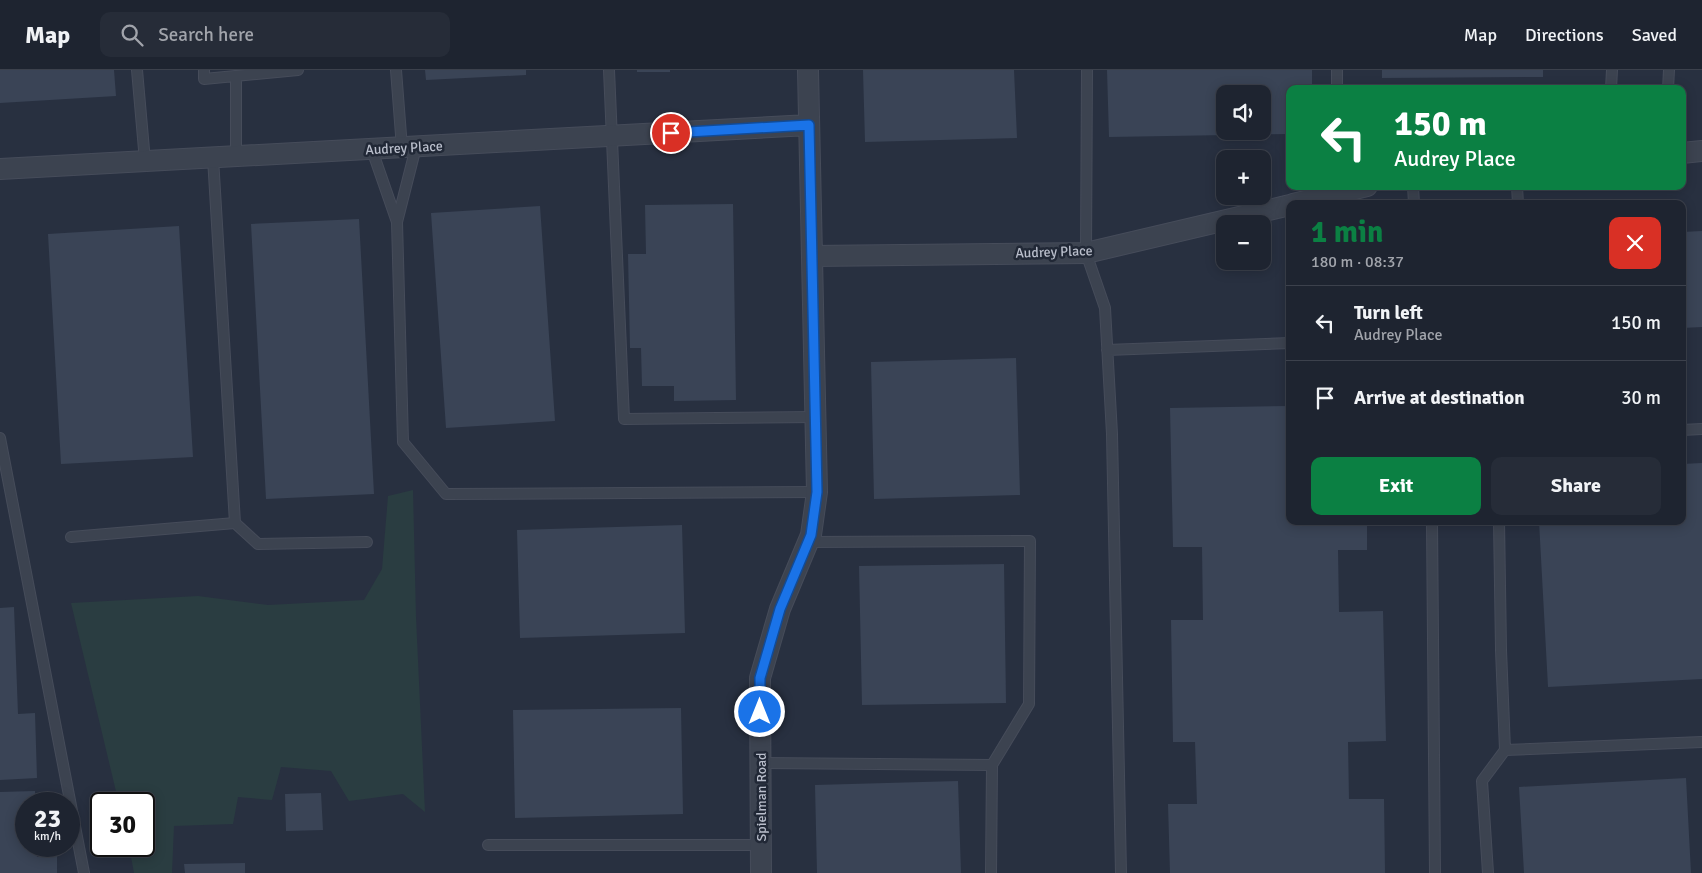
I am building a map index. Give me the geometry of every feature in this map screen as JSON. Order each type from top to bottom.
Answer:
[{"type":"street","name":"Spielman Road","points":[[761,873],[760,678],[780,609],[809,542],[817,492],[808,70]]},
{"type":"street","name":"Audrey Place","points":[[0,169],[809,125]]},
{"type":"street","points":[[1686,152],[1702,151]]},
{"type":"street","name":"Audrey Place","points":[[1305,200],[1339,190]]},
{"type":"street","name":"Audrey Place","points":[[812,256],[1086,253],[1286,205]]},
{"type":"lane","points":[[137,70],[145,161]]},
{"type":"lane","points":[[204,70],[204,79],[298,70]]},
{"type":"lane","points":[[396,70],[409,148],[397,222],[404,442],[446,494],[817,492]]},
{"type":"lane","points":[[610,70],[624,419],[816,417]]},
{"type":"lane","points":[[1087,70],[1086,253],[1105,308],[1112,434],[1120,873]]},
{"type":"lane","points":[[1337,70],[1337,85]]},
{"type":"lane","points":[[1612,70],[1612,85]]},
{"type":"lane","points":[[1668,85],[1669,70]]},
{"type":"lane","points":[[236,76],[236,156]]},
{"type":"lane","points":[[372,150],[397,222]]},
{"type":"lane","points":[[213,158],[235,523],[258,544],[367,542]]},
{"type":"lane","points":[[1107,350],[1286,343]]},
{"type":"lane","points":[[1686,430],[1702,430]]},
{"type":"lane","points":[[0,438],[84,873]]},
{"type":"lane","points":[[71,537],[235,523]]},
{"type":"lane","points":[[1432,525],[1435,873]]},
{"type":"lane","points":[[1488,873],[1482,781],[1505,750],[1500,650],[1499,525]]},
{"type":"lane","points":[[809,542],[1030,541],[1029,704],[992,765],[990,873]]},
{"type":"lane","points":[[1505,750],[1702,742]]},
{"type":"lane","points":[[760,763],[992,765]]},
{"type":"lane","points":[[488,845],[761,845]]},
{"type":"green space","points":[[413,490],[416,617],[425,812],[403,794],[349,801],[331,771],[281,767],[272,800],[238,797],[233,824],[174,826],[172,873],[134,873],[131,857],[155,857],[155,792],[116,792],[71,603],[198,596],[268,605],[364,600],[382,569],[388,496]]},
{"type":"building","points":[[0,70],[114,70],[116,96],[0,103]]},
{"type":"building","points":[[425,70],[526,70],[526,75],[426,80]]},
{"type":"building","points":[[637,70],[670,70],[670,72],[637,72]]},
{"type":"building","points":[[863,70],[1014,70],[1017,138],[865,142]]},
{"type":"building","points":[[1107,70],[1312,70],[1312,85],[1286,85],[1286,134],[1271,134],[1271,85],[1216,85],[1216,135],[1109,137]]},
{"type":"building","points":[[1382,70],[1543,70],[1543,77],[1382,78]]},
{"type":"building","points":[[733,204],[736,400],[674,401],[674,386],[642,386],[641,348],[630,348],[628,254],[646,254],[645,205]]},
{"type":"building","points":[[540,206],[555,421],[446,428],[431,213]]},
{"type":"building","points":[[359,219],[374,494],[266,499],[251,224]]},
{"type":"building","points":[[179,226],[193,457],[61,464],[48,234]]},
{"type":"building","points":[[1702,231],[1702,327],[1686,328],[1686,232]]},
{"type":"building","points":[[1016,358],[1020,495],[874,499],[871,362]]},
{"type":"building","points":[[1286,406],[1286,525],[1367,525],[1367,550],[1338,550],[1339,612],[1383,611],[1386,741],[1348,742],[1349,799],[1384,799],[1385,873],[1170,873],[1168,804],[1197,804],[1195,742],[1173,742],[1171,620],[1203,620],[1202,547],[1173,547],[1170,408]]},
{"type":"building","points":[[1702,463],[1702,679],[1548,687],[1539,525],[1686,525],[1686,464]]},
{"type":"building","points":[[682,525],[685,633],[520,638],[517,530]]},
{"type":"building","points":[[1004,564],[1006,703],[862,705],[859,566]]},
{"type":"building","points":[[14,607],[18,714],[35,713],[37,778],[0,780],[0,608]]},
{"type":"building","points":[[681,708],[683,814],[515,818],[513,710]]},
{"type":"building","points":[[1686,778],[1691,873],[1524,873],[1519,787]]},
{"type":"building","points":[[958,781],[961,873],[817,873],[815,785]]},
{"type":"building","points":[[35,791],[15,792],[15,857],[57,857],[57,873],[0,873],[0,792]]},
{"type":"building","points":[[321,793],[323,830],[286,831],[285,794]]},
{"type":"building","points":[[245,863],[245,873],[185,873],[184,864]]},
{"type":"route","points":[[671,133],[809,125],[817,492],[811,535],[780,609],[760,678],[760,712]]}]
